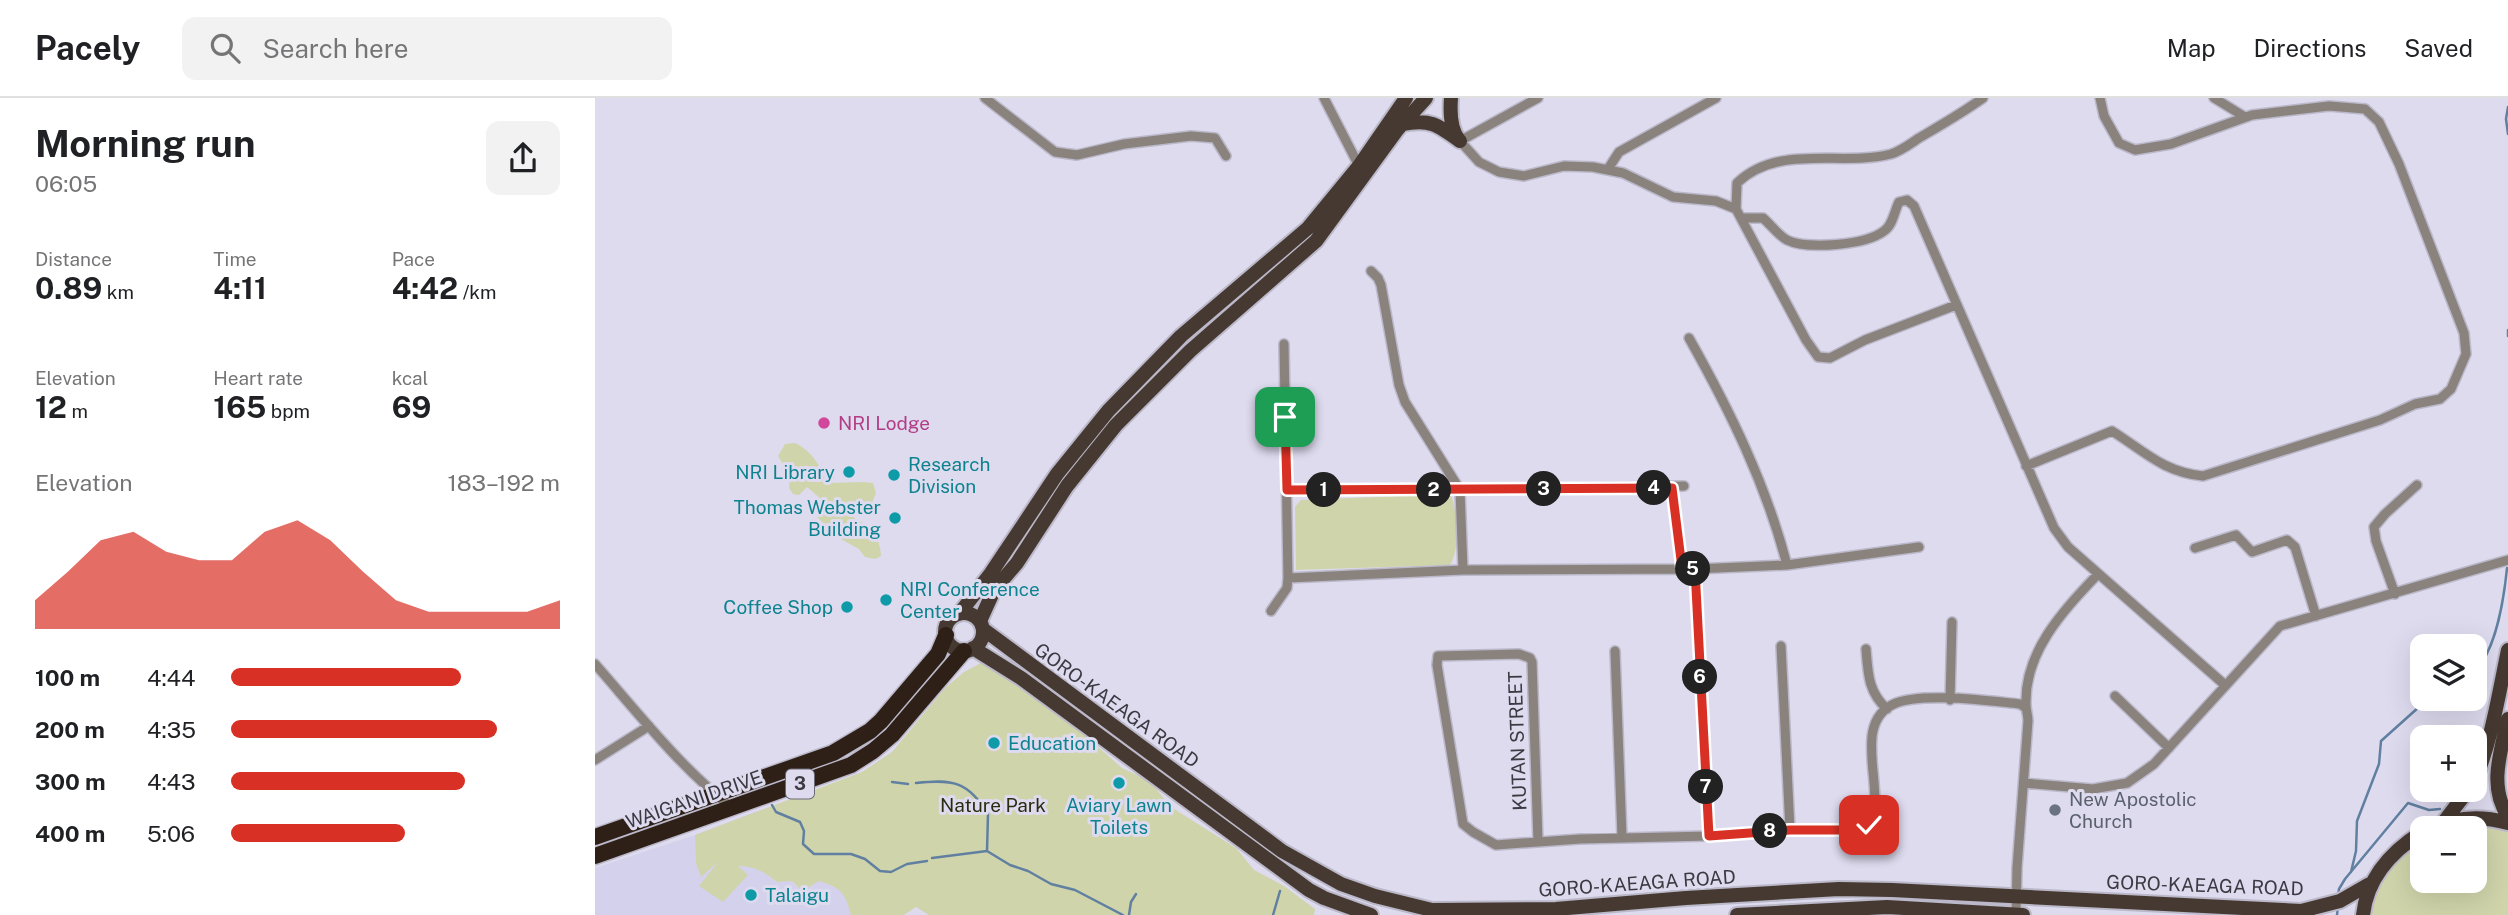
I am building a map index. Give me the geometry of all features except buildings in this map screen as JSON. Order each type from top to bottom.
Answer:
[{"type":"highway","name":"WAIGANI DRIVE","points":[[595,837],[833,753],[870,731],[938,654],[946,635]]},
{"type":"highway","name":"WAIGANI DRIVE","points":[[595,856],[835,772],[862,759],[892,735],[969,649]]},
{"type":"main road","points":[[1406,98],[1359,166],[1301,236],[1181,336],[1108,411],[1057,474],[991,573],[959,614],[950,620],[946,635],[953,646],[969,649],[981,640],[981,625],[994,590],[1017,563],[1067,486],[1116,425],[1190,351],[1317,241],[1402,124],[1426,98]]},
{"type":"main road","points":[[1451,98],[1455,135],[1460,141]]},
{"type":"main road","points":[[1402,124],[1431,122],[1460,141]]},
{"type":"main road","points":[[959,614],[970,614],[981,625]]},
{"type":"main road","name":"GORO-KAEAGA ROAD","points":[[981,625],[1282,851],[1341,884],[1375,896],[1432,910],[1556,909],[1686,898],[1839,890],[2016,895],[2111,908],[2301,911],[2340,901],[2373,882]]},
{"type":"main road","name":"GORO-KAEAGA ROAD","points":[[969,649],[1021,678],[1309,890],[1371,915]]},
{"type":"main road","points":[[2487,742],[2508,650]]},
{"type":"main road","points":[[2508,719],[2496,778],[2498,794],[2508,816]]},
{"type":"main road","points":[[2445,816],[2457,802]]},
{"type":"main road","points":[[2487,819],[2508,823]]},
{"type":"main road","points":[[2363,915],[2373,882],[2385,862],[2410,840]]},
{"type":"main road","name":"GORO-KAEAGA ROAD","points":[[1737,915],[1887,907],[2023,915]]},
{"type":"street","points":[[985,98],[1055,152],[1077,155],[1124,144],[1191,136],[1215,138],[1226,156]]},
{"type":"street","points":[[1324,98],[1359,166]]},
{"type":"street","points":[[1538,98],[1460,141],[1489,168],[1511,175],[1524,176],[1576,165],[1608,169],[1623,173],[1673,197],[1716,201],[1739,213],[1763,218],[1784,239],[1798,245],[1832,245],[1870,239],[1885,231],[1899,202],[1907,200],[1914,205],[2054,528],[2068,547],[2225,685]]},
{"type":"street","points":[[1608,169],[1619,152],[1716,98]]},
{"type":"street","points":[[1956,305],[1865,340],[1830,358],[1821,358],[1806,340],[1739,213],[1738,183],[1750,170],[1778,160],[1876,158],[1896,153],[1983,98]]},
{"type":"street","points":[[2026,466],[2112,431],[2149,458],[2185,474],[2203,476],[2379,420],[2415,404],[2440,399],[2451,389],[2466,354],[2464,333],[2399,164],[2379,122],[2365,109],[2329,106],[2245,117],[2171,144],[2135,150],[2119,143],[2104,116],[2100,98]]},
{"type":"street","points":[[2214,98],[2245,117]]},
{"type":"street","points":[[1371,271],[1381,285],[1399,386],[1415,418],[1460,490],[1463,570]]},
{"type":"street","points":[[1689,338],[1724,400],[1752,460],[1787,565]]},
{"type":"street","points":[[1271,611],[1287,588],[1289,578],[1284,344]]},
{"type":"street","points":[[2395,594],[2376,541],[2374,527],[2417,485]]},
{"type":"street","points":[[1287,490],[1683,486]]},
{"type":"street","points":[[1672,488],[1682,568]]},
{"type":"street","points":[[2195,548],[2236,536],[2252,552],[2287,540],[2295,547],[2316,616]]},
{"type":"street","points":[[1289,578],[1463,570],[1695,569],[1787,565],[1920,547]]},
{"type":"street","points":[[2024,783],[2093,789],[2127,783],[2154,764],[2280,626],[2508,560]]},
{"type":"street","points":[[1695,569],[1709,836]]},
{"type":"street","points":[[2016,915],[2028,721],[2026,708],[2031,671],[2045,637],[2063,611],[2098,574]]},
{"type":"street","points":[[1950,700],[1952,622]]},
{"type":"street","points":[[1781,646],[1790,830]]},
{"type":"street","points":[[1866,649],[1869,684],[1876,699],[1887,709]]},
{"type":"street","points":[[1615,650],[1622,837]]},
{"type":"street","name":"KUTAN STREET","points":[[1519,654],[1530,657],[1538,841],[1496,845],[1463,824],[1437,665],[1438,656],[1519,654]]},
{"type":"street","points":[[595,664],[649,726],[731,807]]},
{"type":"street","points":[[2115,696],[2169,748]]},
{"type":"street","points":[[1538,841],[1709,836],[1790,830],[1856,830],[1869,825],[1875,808],[1871,770],[1872,735],[1876,723],[1887,709],[1896,703],[1917,699],[2020,704],[2026,708]]},
{"type":"street","points":[[595,760],[649,726]]},
{"type":"shaded area","points":[[757,811],[773,863],[801,890],[819,880],[839,888],[847,899],[851,915],[595,915],[595,868]]},
{"type":"green space","points":[[795,443],[815,460],[826,483],[873,483],[876,493],[870,508],[858,505],[853,510],[854,518],[870,529],[877,538],[881,556],[875,559],[865,557],[859,549],[839,538],[817,517],[822,500],[807,487],[799,495],[793,494],[789,488],[790,476],[778,456],[785,444]]},
{"type":"green space","points":[[1451,494],[1457,530],[1456,549],[1450,565],[1296,570],[1295,507],[1301,500]]},
{"type":"green space","name":"Nature Park","points":[[983,662],[1070,722],[1122,768],[1150,781],[1171,807],[1236,848],[1254,870],[1284,886],[1315,909],[1314,915],[929,915],[916,907],[904,915],[851,915],[844,896],[832,886],[819,881],[802,891],[792,881],[777,882],[759,870],[738,866],[748,875],[723,902],[699,886],[718,862],[701,877],[696,863],[695,835],[862,772],[892,752],[945,688],[964,672]]},
{"type":"green space","points":[[2487,825],[2508,831],[2508,915],[2370,915],[2382,882],[2410,848],[2410,893],[2487,893]]},
{"type":"waterway","points":[[2508,107],[2508,134]]},
{"type":"waterway","points":[[2508,330],[2508,336]]},
{"type":"waterway","points":[[2487,652],[2494,637],[2501,608],[2507,568]]},
{"type":"waterway","points":[[2351,872],[2356,851],[2357,821],[2379,764],[2381,741],[2414,711]]},
{"type":"waterway","points":[[892,782],[908,784]]},
{"type":"waterway","points":[[916,783],[949,782],[973,795],[988,814],[987,851]]},
{"type":"waterway","points":[[2338,896],[2345,879],[2408,803],[2429,810],[2440,809]]},
{"type":"waterway","points":[[772,805],[776,812],[800,822],[804,831],[803,844],[814,854],[851,854],[865,859],[880,871],[891,872],[907,864],[927,861]]},
{"type":"waterway","points":[[932,858],[987,851],[1010,865],[1028,871],[1051,884],[1075,890],[1123,915]]},
{"type":"waterway","points":[[1273,915],[1280,891]]},
{"type":"waterway","points":[[1129,915],[1131,902],[1136,894]]},
{"type":"waterway","points":[[2337,915],[2338,906]]},
{"type":"place","name":"NRI Lodge","points":[[824,423]]},
{"type":"place","name":"NRI Library","points":[[849,472]]},
{"type":"place","name":"Research Division","points":[[894,475]]},
{"type":"place","name":"Thomas Webster Building","points":[[895,518]]},
{"type":"place","name":"NRI Conference Center","points":[[886,600]]},
{"type":"place","name":"Coffee Shop","points":[[847,607]]},
{"type":"place","name":"Education","points":[[994,743]]},
{"type":"place","name":"Aviary Lawn Toilets","points":[[1119,783]]},
{"type":"place","name":"New Apostolic Church","points":[[2055,810]]},
{"type":"place","name":"Talaigu","points":[[751,895]]},
{"type":"route","points":[[1285,417],[1287,490],[1672,488],[1682,568],[1695,569],[1709,836],[1790,830],[1856,830],[1869,825]]}]
